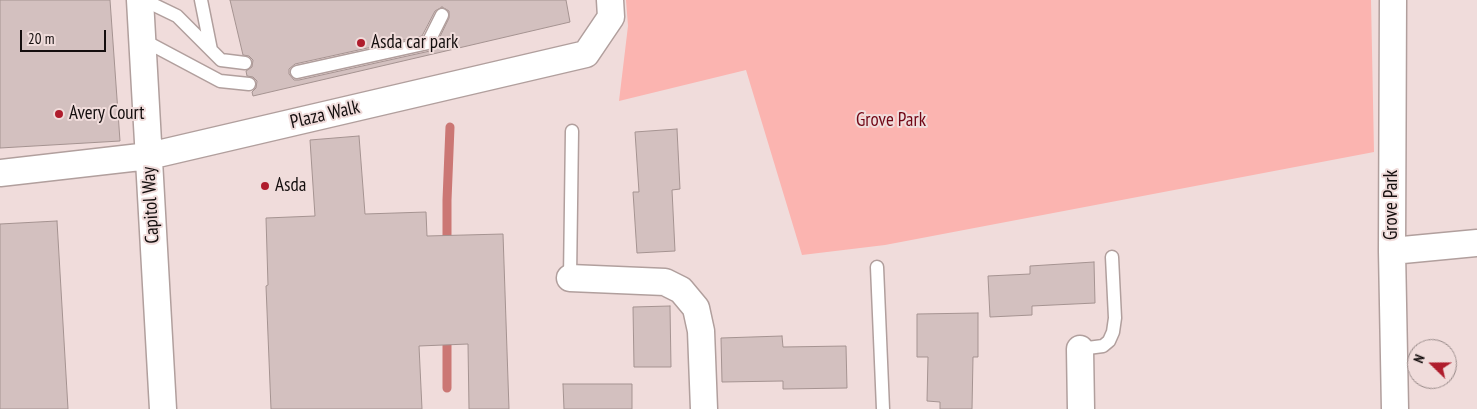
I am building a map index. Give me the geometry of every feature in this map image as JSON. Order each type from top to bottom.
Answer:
[{"type":"street","name":"Capitol Way","points":[[142,0],[163,409]]},
{"type":"street","name":"Plaza Walk","points":[[0,173],[149,156],[586,54],[611,17],[610,0]]},
{"type":"street","name":"Grove Park","points":[[1393,0],[1392,252],[1394,409]]},
{"type":"street","points":[[1392,252],[1477,243]]},
{"type":"street","points":[[570,278],[665,282],[681,290],[696,308],[701,331],[704,409]]},
{"type":"street","points":[[1080,349],[1081,409]]},
{"type":"lane","points":[[142,0],[177,16],[221,60],[245,63]]},
{"type":"lane","points":[[201,0],[211,50]]},
{"type":"lane","points":[[297,72],[428,43],[442,15]]},
{"type":"lane","points":[[143,40],[220,81],[249,84]]},
{"type":"lane","points":[[570,278],[572,131]]},
{"type":"lane","points":[[1080,349],[1103,346],[1109,341],[1113,332],[1115,318],[1112,258]]},
{"type":"lane","points":[[877,267],[883,409]]},
{"type":"green space","name":"Grove Park","points":[[626,0],[1371,0],[1374,152],[885,245],[802,255],[746,70],[619,101],[628,26]]},
{"type":"building","points":[[0,0],[110,0],[120,141],[0,148]]},
{"type":"building","name":"Asda car park","points":[[230,0],[566,0],[570,22],[253,96],[252,92],[256,88],[257,81],[253,77],[247,76],[246,71],[252,67],[253,60],[249,56],[243,55]],"holes":[[[442,7],[449,11],[449,18],[435,47],[430,51],[299,80],[294,80],[289,74],[289,69],[295,64],[422,36],[435,11]]]},
{"type":"building","points":[[677,129],[680,189],[672,190],[675,251],[637,253],[633,192],[639,192],[635,132]]},
{"type":"building","points":[[359,136],[365,214],[426,212],[427,236],[503,234],[509,409],[469,409],[468,344],[419,346],[422,409],[271,409],[266,286],[268,285],[266,218],[315,216],[310,140]]},
{"type":"building","points":[[57,221],[68,409],[0,409],[0,224]]},
{"type":"building","points":[[1094,262],[1095,303],[1032,306],[1032,315],[990,317],[988,276],[1030,274],[1030,266]]},
{"type":"building","points":[[670,306],[671,367],[634,367],[633,307]]},
{"type":"building","points":[[978,313],[978,357],[973,357],[972,409],[940,409],[940,402],[927,401],[928,357],[917,357],[917,314]]},
{"type":"building","points":[[782,336],[783,347],[846,346],[847,388],[783,389],[783,381],[722,382],[721,338]]},
{"type":"building","points":[[563,384],[632,384],[632,409],[564,409]]},
{"type":"waterway","points":[[447,247],[450,127]]},
{"type":"waterway","points":[[447,333],[447,388]]},
{"type":"place","name":"Asda car park","points":[[361,43]]},
{"type":"place","name":"Avery Court","points":[[59,114]]},
{"type":"place","name":"Asda","points":[[265,186]]}]
